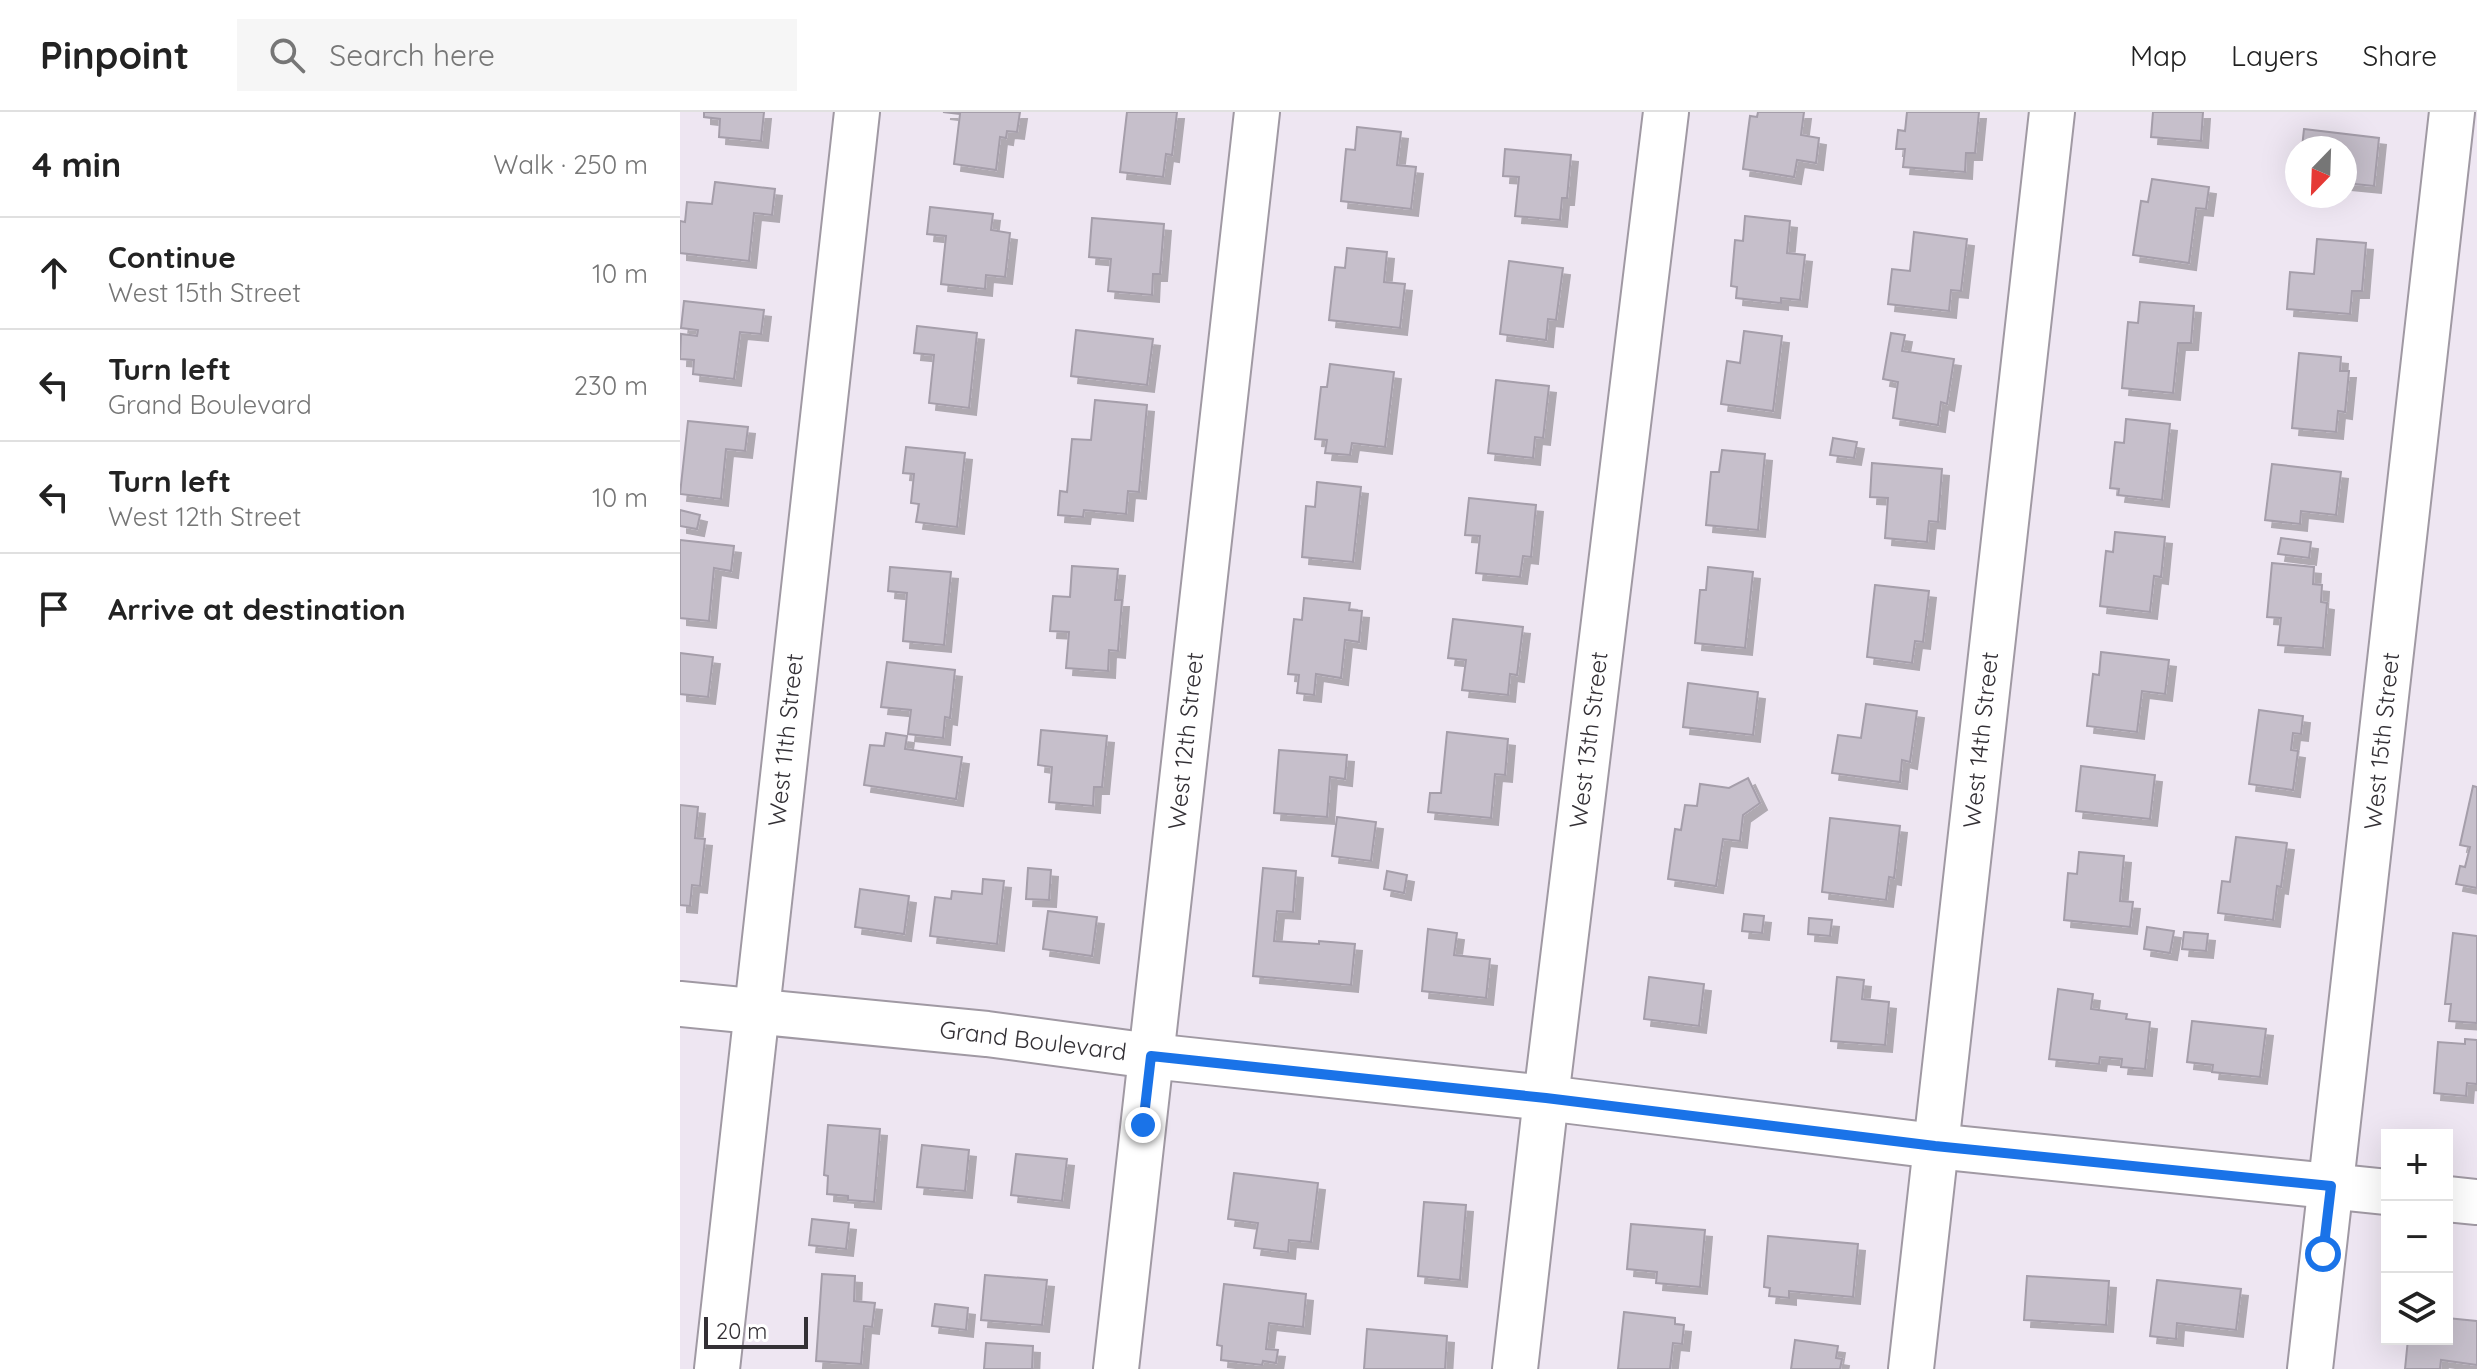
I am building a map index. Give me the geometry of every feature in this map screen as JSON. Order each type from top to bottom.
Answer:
[{"type":"street","name":"West 11th Street","points":[[717,1369],[857,112]]},
{"type":"street","name":"West 12th Street","points":[[1116,1369],[1257,112]]},
{"type":"street","name":"West 13th Street","points":[[1515,1369],[1666,112]]},
{"type":"street","name":"West 14th Street","points":[[1911,1369],[2052,112]]},
{"type":"street","name":"West 15th Street","points":[[2310,1369],[2452,112]]},
{"type":"street","name":"Grand Boulevard","points":[[680,1004],[987,1034],[1151,1056],[1546,1098],[1935,1146],[2381,1191]]},
{"type":"street","points":[[2453,1200],[2477,1202]]},
{"type":"building","points":[[704,112],[764,112],[761,141],[719,137],[720,119],[704,117]]},
{"type":"building","points":[[943,112],[1020,112],[1017,132],[1007,131],[1006,138],[1000,137],[996,170],[954,164],[960,114]]},
{"type":"building","points":[[1127,112],[1177,112],[1172,155],[1166,154],[1163,177],[1120,172]]},
{"type":"building","points":[[1758,112],[1804,112],[1801,135],[1819,138],[1816,163],[1797,160],[1794,177],[1743,169],[1750,116],[1757,117]]},
{"type":"building","points":[[1907,112],[1979,112],[1975,153],[1966,153],[1965,172],[1903,167],[1905,149],[1896,149],[1898,130],[1905,131]]},
{"type":"building","points":[[2153,112],[2203,112],[2201,141],[2151,137]]},
{"type":"building","points":[[1357,127],[1401,132],[1397,165],[1416,167],[1411,209],[1341,201],[1346,149],[1355,150]]},
{"type":"building","points":[[2304,129],[2379,138],[2374,186],[2357,184],[2357,136],[2303,136]]},
{"type":"building","points":[[1505,149],[1571,155],[1567,198],[1562,198],[1560,220],[1515,216],[1519,177],[1503,176]]},
{"type":"building","points":[[2152,179],[2209,187],[2206,209],[2196,208],[2189,263],[2133,255],[2141,201],[2148,202]]},
{"type":"building","points":[[715,182],[775,189],[772,215],[754,213],[749,261],[680,253],[680,221],[685,222],[687,202],[712,204]]},
{"type":"building","points":[[930,207],[993,214],[991,230],[1010,233],[1005,277],[986,275],[985,289],[941,284],[946,236],[927,234]]},
{"type":"building","points":[[1745,216],[1790,221],[1787,253],[1805,255],[1800,300],[1781,298],[1781,303],[1736,298],[1737,287],[1731,286],[1735,240],[1743,241]]},
{"type":"building","points":[[1092,218],[1164,224],[1160,274],[1153,274],[1152,295],[1108,291],[1111,259],[1089,257]]},
{"type":"building","points":[[1914,232],[1967,239],[1961,291],[1951,290],[1949,311],[1888,304],[1892,269],[1910,271]]},
{"type":"building","points":[[2317,239],[2366,243],[2362,291],[2352,291],[2350,314],[2287,309],[2290,272],[2314,274]]},
{"type":"building","points":[[1347,248],[1387,252],[1384,282],[1405,284],[1400,328],[1329,320],[1335,267],[1345,268]]},
{"type":"building","points":[[1509,261],[1563,268],[1556,320],[1548,319],[1546,340],[1500,334]]},
{"type":"building","points":[[684,301],[764,310],[761,334],[740,332],[734,379],[693,374],[694,360],[680,359],[681,334],[697,336],[698,330],[681,328]]},
{"type":"building","points":[[2140,302],[2194,306],[2191,343],[2178,343],[2173,393],[2122,388],[2128,322],[2138,323]]},
{"type":"building","points":[[917,326],[977,333],[969,408],[929,403],[934,355],[914,353]]},
{"type":"building","points":[[1076,330],[1153,339],[1147,385],[1071,376]]},
{"type":"building","points":[[1744,331],[1782,336],[1773,411],[1721,404],[1727,361],[1740,363]]},
{"type":"building","points":[[1891,333],[1905,335],[1902,351],[1954,359],[1947,404],[1941,402],[1938,425],[1893,418],[1898,382],[1883,379]]},
{"type":"building","points":[[2299,353],[2341,357],[2340,371],[2349,371],[2345,412],[2338,411],[2336,432],[2292,428]]},
{"type":"building","points":[[1330,364],[1394,372],[1385,447],[1352,443],[1350,455],[1325,453],[1327,440],[1315,439],[1321,387],[1327,387]]},
{"type":"building","points":[[1496,380],[1549,386],[1543,438],[1535,437],[1533,458],[1488,453]]},
{"type":"building","points":[[1095,400],[1147,405],[1139,492],[1128,491],[1126,514],[1084,510],[1083,517],[1058,515],[1060,491],[1067,492],[1072,439],[1091,440]]},
{"type":"building","points":[[2126,419],[2170,424],[2162,500],[2118,495],[2119,489],[2110,488],[2115,442],[2124,443]]},
{"type":"building","points":[[688,421],[748,427],[745,451],[726,449],[721,499],[680,494]]},
{"type":"building","points":[[1833,438],[1857,442],[1854,458],[1830,455]]},
{"type":"building","points":[[906,447],[965,453],[957,527],[916,522],[919,504],[911,503],[914,474],[903,473]]},
{"type":"building","points":[[1722,450],[1765,454],[1758,530],[1706,525],[1711,472],[1719,472]]},
{"type":"building","points":[[1872,463],[1942,469],[1938,522],[1929,521],[1927,542],[1885,538],[1888,498],[1870,497]]},
{"type":"building","points":[[2272,464],[2341,472],[2336,515],[2301,511],[2300,524],[2265,520]]},
{"type":"building","points":[[1317,482],[1361,487],[1353,562],[1302,557],[1306,506],[1315,507]]},
{"type":"building","points":[[1469,498],[1536,505],[1531,557],[1523,556],[1520,577],[1476,573],[1480,536],[1465,535]]},
{"type":"building","points":[[680,510],[700,515],[697,529],[680,526]]},
{"type":"building","points":[[2115,532],[2165,537],[2161,577],[2154,576],[2150,612],[2100,606],[2106,551],[2113,552]]},
{"type":"building","points":[[2281,538],[2311,542],[2309,558],[2278,554]]},
{"type":"building","points":[[680,540],[734,546],[731,571],[714,568],[709,621],[680,618]]},
{"type":"building","points":[[2272,563],[2314,567],[2313,584],[2322,585],[2321,602],[2327,603],[2323,648],[2278,645],[2281,618],[2267,617]]},
{"type":"building","points":[[1072,566],[1118,569],[1115,600],[1122,600],[1118,651],[1109,650],[1108,671],[1066,668],[1069,632],[1050,631],[1053,596],[1070,597]]},
{"type":"building","points":[[890,567],[951,572],[944,645],[903,641],[907,593],[888,591]]},
{"type":"building","points":[[1708,567],[1753,572],[1745,648],[1695,643],[1700,590],[1706,590]]},
{"type":"building","points":[[1875,585],[1929,591],[1923,642],[1915,641],[1912,663],[1867,657]]},
{"type":"building","points":[[1304,598],[1350,603],[1349,610],[1362,611],[1359,642],[1345,640],[1341,678],[1316,674],[1314,695],[1297,693],[1299,675],[1288,674],[1294,619],[1302,620]]},
{"type":"building","points":[[1453,619],[1523,627],[1517,675],[1510,674],[1508,695],[1462,690],[1466,660],[1448,658]]},
{"type":"building","points":[[2101,652],[2169,660],[2165,694],[2142,691],[2137,732],[2087,726],[2093,674],[2099,675]]},
{"type":"building","points":[[680,653],[713,657],[708,697],[680,694]]},
{"type":"building","points":[[887,662],[955,670],[950,718],[945,717],[943,738],[908,734],[911,710],[881,707]]},
{"type":"building","points":[[1688,683],[1758,692],[1753,735],[1683,727]]},
{"type":"building","points":[[1866,704],[1917,711],[1910,762],[1902,760],[1900,782],[1832,773],[1838,735],[1861,738]]},
{"type":"building","points":[[2259,710],[2303,716],[2301,734],[2293,733],[2291,750],[2298,751],[2293,790],[2249,784]]},
{"type":"building","points":[[1041,730],[1107,736],[1102,787],[1094,787],[1093,806],[1049,802],[1052,767],[1038,765]]},
{"type":"building","points":[[1447,732],[1508,739],[1505,775],[1495,774],[1491,818],[1428,812],[1430,793],[1441,793]]},
{"type":"building","points":[[886,733],[907,736],[905,749],[962,757],[956,799],[864,785],[870,745],[884,746]]},
{"type":"building","points":[[1279,750],[1347,755],[1345,779],[1330,777],[1327,817],[1274,813]]},
{"type":"building","points":[[2081,766],[2155,775],[2150,819],[2076,811]]},
{"type":"building","points":[[1748,778],[1760,803],[1743,815],[1740,841],[1723,839],[1716,886],[1668,879],[1675,829],[1681,830],[1685,805],[1697,806],[1700,784],[1729,788]]},
{"type":"building","points":[[2473,786],[2477,787],[2477,888],[2456,884],[2460,866],[2465,867],[2470,847],[2460,845]]},
{"type":"building","points":[[680,805],[698,807],[695,838],[705,839],[700,886],[692,885],[690,906],[680,905]]},
{"type":"building","points":[[1337,817],[1376,822],[1371,861],[1332,856]]},
{"type":"building","points":[[1830,818],[1900,826],[1894,878],[1889,877],[1886,900],[1822,892]]},
{"type":"building","points":[[2236,837],[2287,843],[2273,920],[2218,913],[2222,881],[2230,882]]},
{"type":"building","points":[[2079,852],[2124,856],[2120,901],[2133,902],[2130,927],[2064,920],[2068,873],[2077,874]]},
{"type":"building","points":[[1028,868],[1051,870],[1049,900],[1026,899]]},
{"type":"building","points":[[1263,868],[1296,871],[1293,912],[1277,911],[1274,941],[1355,944],[1351,985],[1253,976]]},
{"type":"building","points":[[1387,871],[1407,875],[1404,893],[1384,889]]},
{"type":"building","points":[[983,879],[1004,881],[997,944],[930,936],[935,897],[951,899],[952,891],[982,894]]},
{"type":"building","points":[[860,889],[909,896],[904,934],[855,927]]},
{"type":"building","points":[[1048,911],[1097,917],[1092,956],[1043,949]]},
{"type":"building","points":[[1744,914],[1764,916],[1762,933],[1742,931]]},
{"type":"building","points":[[1809,918],[1832,920],[1830,936],[1808,934]]},
{"type":"building","points":[[2147,927],[2174,931],[2170,953],[2144,949]]},
{"type":"building","points":[[1428,929],[1457,933],[1454,955],[1490,959],[1486,998],[1422,991]]},
{"type":"building","points":[[2184,932],[2208,934],[2206,951],[2182,949]]},
{"type":"building","points":[[2453,933],[2477,936],[2477,1023],[2449,1021],[2451,1004],[2445,1004]]},
{"type":"building","points":[[1649,977],[1704,984],[1699,1026],[1644,1019]]},
{"type":"building","points":[[1837,977],[1864,980],[1862,999],[1889,1002],[1885,1045],[1831,1041]]},
{"type":"building","points":[[2058,989],[2093,994],[2091,1009],[2127,1014],[2126,1019],[2150,1022],[2145,1069],[2121,1067],[2122,1059],[2100,1057],[2099,1064],[2049,1059]]},
{"type":"building","points":[[2192,1021],[2266,1029],[2260,1077],[2212,1072],[2213,1065],[2187,1062]]},
{"type":"building","points":[[2465,1039],[2477,1040],[2477,1084],[2467,1083],[2466,1096],[2434,1093],[2438,1042],[2465,1044]]},
{"type":"building","points":[[828,1125],[880,1129],[874,1202],[827,1194],[828,1176],[824,1175]]},
{"type":"building","points":[[922,1145],[969,1150],[965,1191],[917,1187]]},
{"type":"building","points":[[1016,1154],[1067,1159],[1062,1201],[1011,1195]]},
{"type":"building","points":[[1234,1173],[1318,1183],[1311,1242],[1289,1240],[1288,1252],[1254,1248],[1258,1223],[1228,1219]]},
{"type":"building","points":[[1424,1202],[1466,1205],[1460,1280],[1418,1276]]},
{"type":"building","points":[[812,1219],[849,1223],[846,1249],[809,1245]]},
{"type":"building","points":[[1631,1224],[1705,1230],[1700,1287],[1656,1283],[1657,1272],[1627,1269]]},
{"type":"building","points":[[1768,1236],[1858,1244],[1853,1297],[1789,1291],[1789,1298],[1769,1296],[1770,1288],[1764,1287]]},
{"type":"building","points":[[822,1274],[855,1276],[854,1301],[875,1303],[872,1327],[864,1326],[861,1364],[816,1361]]},
{"type":"building","points":[[985,1275],[1047,1280],[1042,1325],[981,1320]]},
{"type":"building","points":[[2027,1276],[2109,1281],[2106,1325],[2024,1320]]},
{"type":"building","points":[[2157,1280],[2241,1289],[2236,1330],[2177,1323],[2176,1339],[2150,1336]]},
{"type":"building","points":[[1224,1284],[1306,1294],[1303,1327],[1269,1323],[1266,1349],[1278,1350],[1276,1363],[1263,1361],[1262,1365],[1221,1360],[1222,1346],[1217,1345]]},
{"type":"building","points":[[935,1304],[968,1308],[966,1330],[932,1326]]},
{"type":"building","points":[[1624,1312],[1675,1318],[1675,1324],[1684,1325],[1682,1344],[1673,1343],[1670,1369],[1618,1369]]},
{"type":"building","points":[[2453,1319],[2477,1321],[2477,1365],[2441,1360],[2440,1369],[2405,1369],[2407,1345],[2453,1345]]},
{"type":"building","points":[[1367,1329],[1447,1336],[1445,1369],[1364,1369]]},
{"type":"building","points":[[1795,1340],[1838,1346],[1836,1358],[1842,1359],[1840,1369],[1791,1369]]},
{"type":"building","points":[[986,1343],[1033,1346],[1032,1369],[984,1369]]},
{"type":"route","points":[[1143,1125],[1151,1056],[1546,1098],[1935,1146],[2331,1186],[2323,1254]]}]
